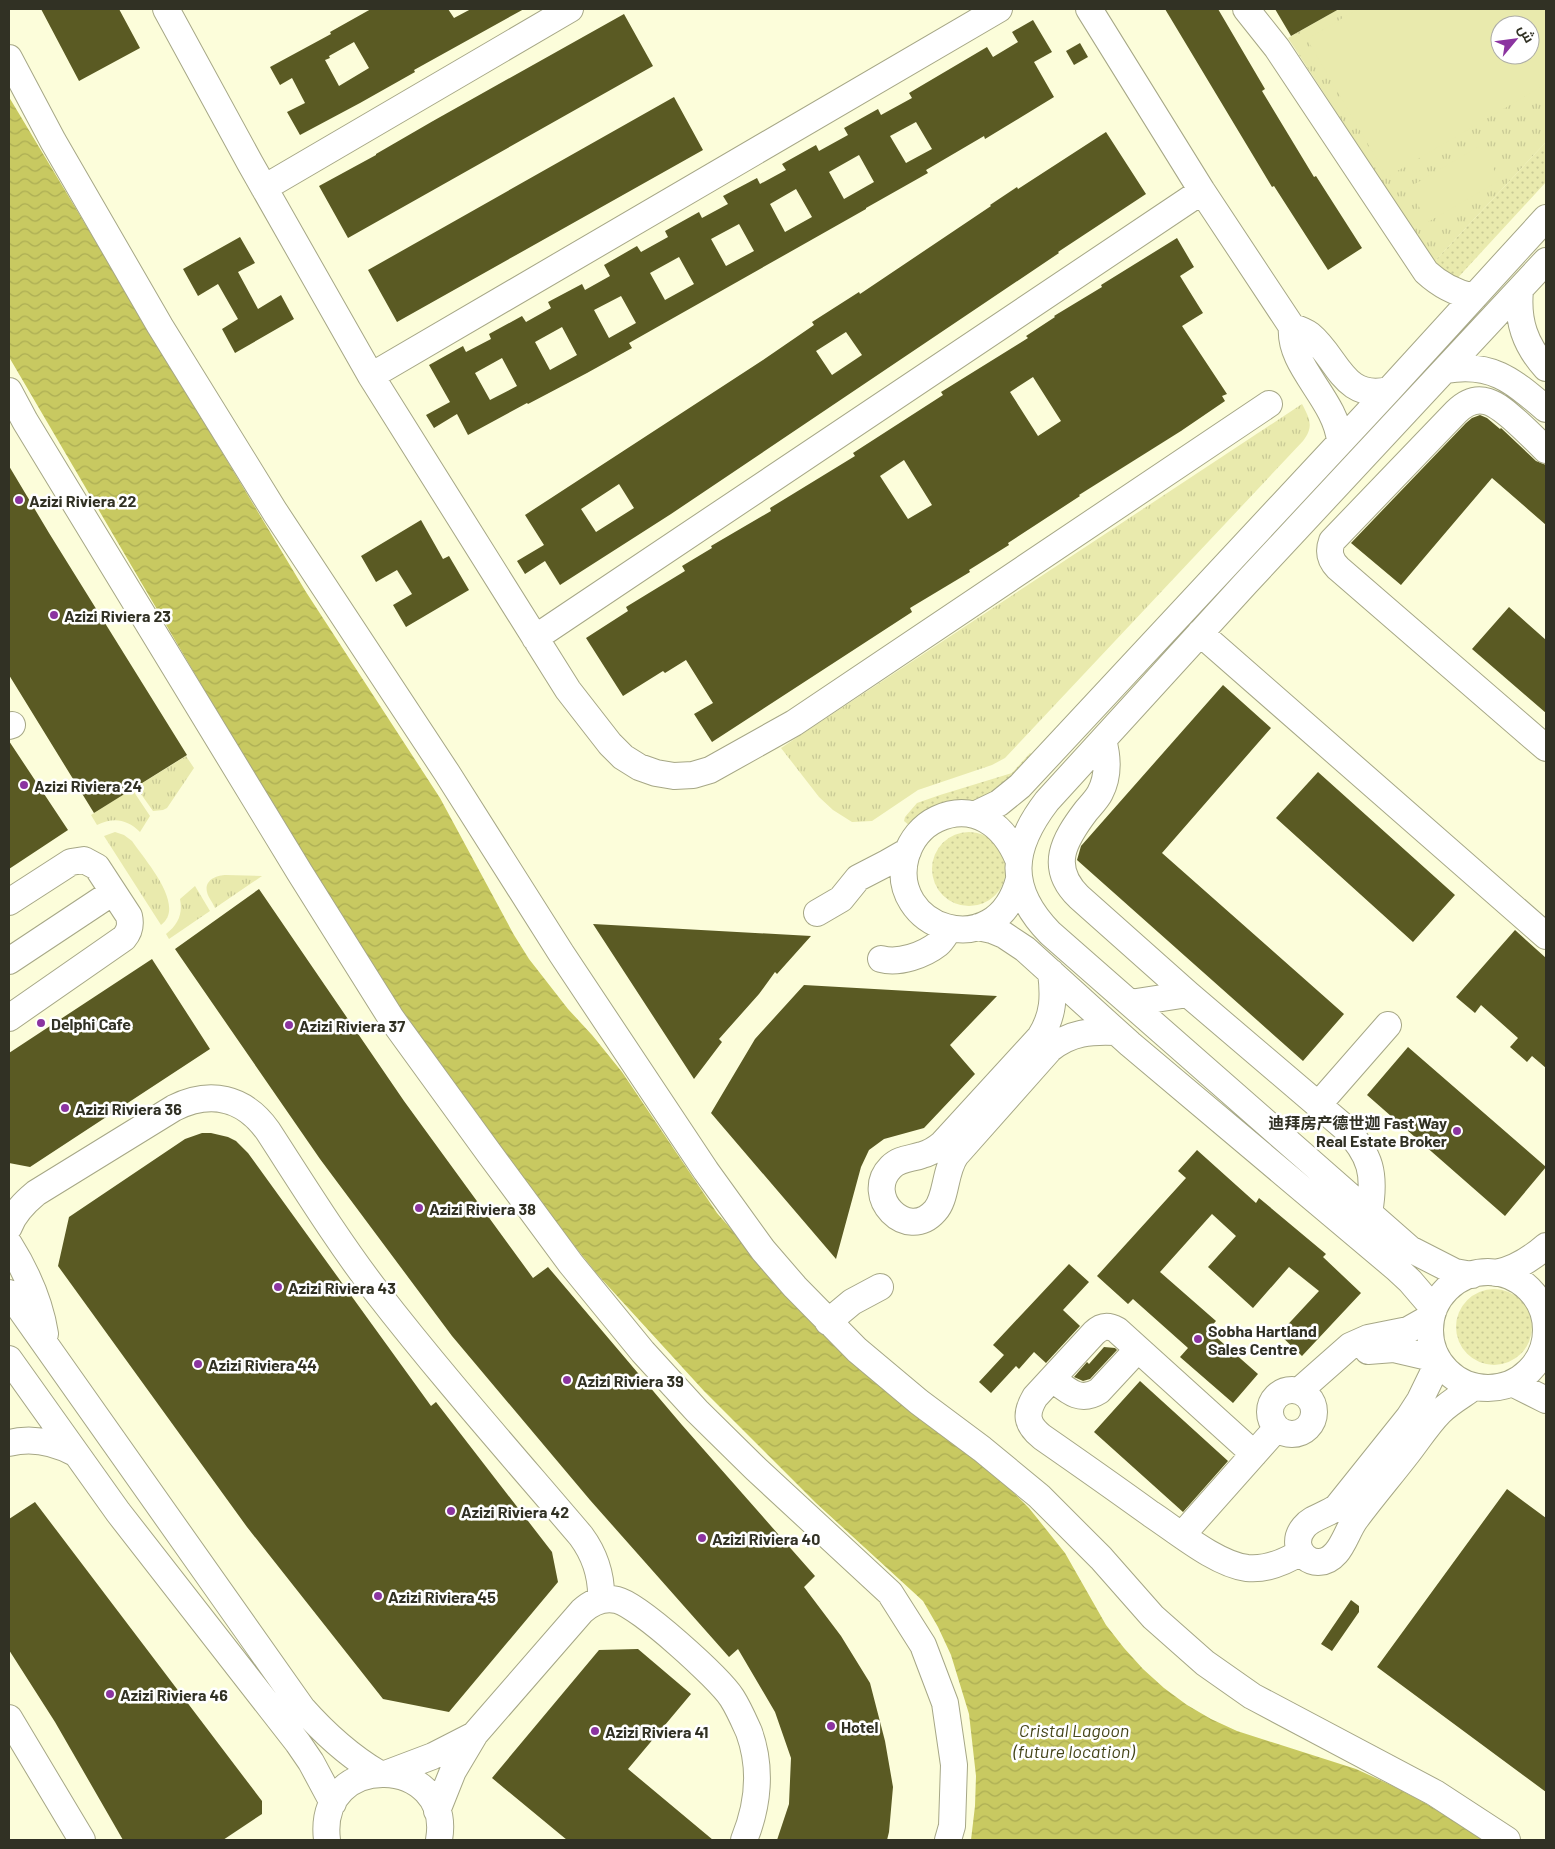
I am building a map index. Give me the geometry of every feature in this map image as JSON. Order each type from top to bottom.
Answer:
[{"type":"street","points":[[166,9],[370,376],[568,690],[610,744],[623,757],[639,767],[656,773],[674,776],[693,775],[710,770],[794,723],[1269,404]]},
{"type":"street","points":[[264,188],[570,9]]},
{"type":"street","points":[[370,376],[999,9]]},
{"type":"street","points":[[1089,9],[1202,191],[1292,327],[1309,334],[1316,340],[1342,376],[1351,384],[1371,392],[1389,390]]},
{"type":"street","points":[[1252,11],[1426,272],[1442,285],[1474,297]]},
{"type":"street","points":[[9,58],[53,141],[160,326],[274,512],[463,798],[561,953],[706,1171],[763,1250],[828,1322],[887,1377],[989,1454],[1039,1496],[1095,1551],[1153,1617],[1205,1663],[1252,1696],[1428,1789],[1507,1840]]},
{"type":"street","points":[[535,638],[1202,191]]},
{"type":"street","points":[[974,815],[999,802],[1020,786],[1389,390],[1546,218]]},
{"type":"street","points":[[1546,261],[1200,633],[1037,814],[1028,828],[1018,869],[1014,895],[1006,909],[993,920],[978,927],[959,930],[940,926],[924,916],[911,898],[904,883],[904,864],[910,846],[921,830],[936,819],[955,814],[974,815],[989,821],[1002,831],[1012,844],[1018,869],[1027,902],[1041,924],[1410,1249],[1455,1272],[1484,1274],[1511,1278],[1525,1286],[1536,1298],[1545,1321],[1542,1352],[1534,1365],[1512,1383],[1500,1387],[1474,1387],[1460,1381],[1448,1373],[1438,1360],[1430,1339],[1433,1313],[1440,1297],[1449,1287],[1460,1280],[1484,1274],[1508,1270],[1522,1264],[1546,1246]]},
{"type":"street","points":[[1520,290],[1519,311],[1523,332],[1529,345],[1546,368]]},
{"type":"street","points":[[1292,327],[1291,334],[1294,349],[1333,415],[1340,441]]},
{"type":"street","points":[[1446,370],[1470,368],[1494,372],[1516,383],[1546,409]]},
{"type":"street","points":[[9,391],[25,421],[300,873],[392,1018],[489,1153],[571,1264],[649,1358],[697,1411],[756,1469],[890,1593],[923,1645],[944,1703],[954,1764],[952,1826],[948,1840]]},
{"type":"street","points":[[1546,450],[1496,404],[1482,400],[1467,404],[1456,412],[1332,541],[1329,553],[1330,558],[1338,568],[1546,748]]},
{"type":"street","points":[[1200,633],[1546,936]]},
{"type":"street","points":[[1103,740],[1108,764],[1106,779],[1100,793],[1067,838],[1062,856],[1064,874],[1072,890],[1188,994],[1344,1127],[1359,1144],[1368,1163],[1373,1190],[1369,1213]]},
{"type":"street","points":[[817,913],[841,899],[854,880],[908,851]]},
{"type":"street","points":[[9,902],[77,860],[91,862],[97,867],[129,916],[130,928],[120,941],[9,1018]]},
{"type":"street","points":[[862,876],[888,884],[911,898]]},
{"type":"street","points":[[9,961],[113,892]]},
{"type":"street","points":[[978,927],[992,930],[1009,938],[1051,972],[1116,1032],[1396,1268],[1410,1281],[1433,1313]]},
{"type":"street","points":[[882,959],[899,961],[922,953],[938,944],[950,928]]},
{"type":"street","points":[[1051,972],[1053,1004],[1049,1021],[1040,1037],[942,1144],[924,1155],[898,1162],[886,1174],[882,1191],[887,1207],[892,1214],[906,1221],[914,1222],[922,1220],[935,1211],[940,1204],[948,1169],[956,1155],[1050,1049],[1060,1041],[1080,1032],[1116,1032]]},
{"type":"street","points":[[1130,1003],[1188,994]]},
{"type":"street","points":[[1318,1105],[1388,1025]]},
{"type":"street","points":[[9,1227],[15,1214],[36,1193],[186,1102],[214,1098],[227,1100],[251,1112],[268,1131],[335,1234],[418,1344],[581,1536],[593,1555],[597,1566],[601,1600]]},
{"type":"street","points":[[9,1244],[34,1292],[48,1350]]},
{"type":"street","points":[[828,1322],[852,1302],[880,1287]]},
{"type":"street","points":[[9,1293],[302,1708],[337,1745],[357,1760],[383,1773],[399,1775],[418,1785],[429,1797],[437,1811],[440,1822],[439,1840]]},
{"type":"street","points":[[1306,1398],[1350,1346],[1368,1338],[1408,1330],[1433,1313]]},
{"type":"street","points":[[1254,1454],[1117,1330],[1111,1327],[1105,1327],[1094,1333],[1035,1397],[1029,1407],[1028,1419],[1033,1430],[1220,1560],[1246,1568],[1258,1568],[1272,1566],[1301,1552]]},
{"type":"street","points":[[1052,1379],[1079,1397],[1093,1395],[1138,1349]]},
{"type":"street","points":[[1306,1398],[1326,1384],[1359,1354],[1394,1349],[1410,1351],[1438,1360]]},
{"type":"street","points":[[9,1359],[75,1454],[200,1619],[298,1743],[311,1762],[333,1803]]},
{"type":"street","points":[[1438,1360],[1420,1400],[1400,1430],[1336,1507],[1330,1513],[1304,1527],[1298,1540],[1301,1552],[1306,1558],[1312,1562],[1319,1563],[1326,1561],[1337,1553],[1354,1521],[1440,1412],[1474,1387]]},
{"type":"street","points":[[1512,1383],[1546,1400]]},
{"type":"street","points":[[1286,1391],[1306,1398],[1313,1419],[1304,1430],[1290,1434],[1277,1428],[1273,1422],[1270,1410],[1275,1398],[1286,1391]]},
{"type":"street","points":[[1182,1535],[1277,1428]]},
{"type":"street","points":[[9,1443],[25,1440],[38,1441],[64,1447],[75,1454]]},
{"type":"street","points":[[437,1811],[453,1771],[475,1734],[587,1606],[601,1600],[616,1600],[630,1606],[700,1664],[732,1698],[749,1734],[756,1770],[755,1807],[744,1840]]},
{"type":"street","points":[[9,1718],[82,1840]]},
{"type":"street","points":[[327,1840],[326,1827],[333,1803],[347,1786],[367,1775],[383,1773],[433,1756],[475,1734]]},
{"type":"green space","points":[[1339,9],[1546,9],[1546,142],[1434,262],[1288,38]]},
{"type":"green space","points":[[1358,9],[1546,9],[1546,84],[1387,177],[1307,39]]},
{"type":"green space","points":[[1546,142],[1546,182],[1453,283],[1434,262]]},
{"type":"green space","points":[[1480,146],[1500,180],[1428,222],[1408,188]]},
{"type":"green space","points":[[1302,404],[1310,423],[1309,431],[1303,441],[1005,758],[992,765],[918,790],[872,821],[852,822],[833,810],[819,797],[781,748]]},
{"type":"green space","points":[[1030,753],[1035,757],[1006,789],[910,826],[904,821],[905,817],[917,803],[1012,773]]},
{"type":"green space","points":[[186,756],[194,768],[167,808],[153,811],[136,787]]},
{"type":"green space","points":[[132,789],[150,816],[140,832],[130,824],[114,820],[97,825],[91,815]]},
{"type":"green space","points":[[115,832],[124,835],[132,841],[161,883],[169,906],[168,917],[161,925],[104,836]]},
{"type":"green space","points":[[969,832],[990,838],[1000,848],[1006,869],[1000,890],[990,900],[969,906],[948,900],[938,890],[932,869],[938,848],[948,838]]},
{"type":"green space","points":[[226,875],[262,876],[215,908],[208,894],[207,884],[215,877]]},
{"type":"green space","points":[[195,886],[210,911],[169,939],[166,934],[179,919],[181,910],[180,899]]},
{"type":"green space","points":[[1487,1289],[1501,1289],[1515,1295],[1526,1306],[1530,1312],[1532,1327],[1530,1342],[1521,1354],[1509,1363],[1487,1365],[1473,1359],[1462,1348],[1456,1334],[1456,1320],[1462,1306],[1473,1295]]},
{"type":"water","name":"Cristal Lagoon (future location)","points":[[9,97],[306,592],[440,798],[514,935],[529,959],[568,1009],[622,1072],[717,1213],[814,1324],[1008,1487],[1029,1508],[1065,1553],[1106,1625],[1143,1669],[1164,1688],[1187,1705],[1237,1731],[1356,1769],[1391,1785],[1425,1803],[1484,1840],[971,1840],[976,1776],[969,1714],[951,1655],[923,1601],[816,1503],[704,1391],[597,1274],[549,1214],[406,1019],[358,946],[216,710],[9,357]]},
{"type":"building","points":[[41,9],[119,9],[140,48],[79,81]]},
{"type":"building","points":[[371,9],[448,9],[454,18],[471,9],[524,9],[414,70],[415,72],[360,103],[300,135],[287,112],[305,103],[292,78],[280,85],[270,67],[331,34],[330,32]],"holes":[[[354,42],[369,68],[339,86],[325,60]]]},
{"type":"building","points":[[1165,9],[1218,9],[1265,89],[1262,91],[1314,177],[1316,176],[1362,248],[1328,270],[1274,186],[1272,187]]},
{"type":"building","points":[[1275,9],[1339,9],[1291,36]]},
{"type":"building","points":[[624,14],[653,66],[348,238],[319,186]]},
{"type":"building","points":[[1033,20],[1052,52],[1034,62],[1054,97],[985,139],[984,136],[926,170],[928,173],[866,209],[629,343],[632,348],[587,373],[468,435],[457,414],[434,428],[426,415],[450,402],[429,365],[463,346],[466,352],[491,339],[489,334],[522,316],[526,322],[551,308],[548,302],[582,284],[585,290],[610,276],[604,265],[637,246],[641,252],[668,237],[665,231],[699,212],[702,218],[728,204],[723,196],[757,178],[760,184],[786,170],[782,164],[816,145],[819,151],[848,135],[844,128],[878,109],[881,115],[912,98],[909,93],[987,47],[993,57],[1018,42],[1012,32]],"holes":[[[916,122],[932,149],[906,163],[890,136]],[[859,155],[874,182],[844,199],[829,172]],[[796,189],[812,217],[785,232],[770,204]],[[739,224],[754,251],[726,266],[711,239]],[[679,257],[694,284],[665,300],[650,273]],[[621,296],[636,323],[609,338],[594,310]],[[562,327],[577,355],[550,370],[535,342]],[[502,358],[517,386],[490,400],[475,373]]]},
{"type":"building","points":[[1080,43],[1088,57],[1074,65],[1066,51]]},
{"type":"building","points":[[674,97],[703,150],[397,322],[368,270]]},
{"type":"building","points":[[1106,132],[1146,194],[671,514],[560,585],[545,561],[525,574],[517,561],[544,545],[525,515],[763,360],[814,325],[812,322],[859,292],[860,294],[1017,187],[1018,189]],"holes":[[[846,332],[862,355],[832,375],[816,351]],[[619,484],[634,508],[596,532],[581,509]]]},
{"type":"building","points":[[240,237],[255,263],[238,272],[258,309],[281,295],[294,319],[235,353],[222,329],[238,319],[218,284],[198,296],[183,269]]},
{"type":"building","points":[[1177,238],[1194,267],[1180,276],[1203,313],[1182,326],[1227,394],[1222,396],[1225,401],[1079,495],[1008,543],[1009,545],[969,570],[970,572],[910,608],[912,612],[712,742],[694,714],[713,703],[686,660],[665,673],[663,671],[623,696],[586,638],[628,611],[626,607],[685,571],[682,566],[712,548],[711,546],[771,511],[770,508],[855,456],[853,453],[943,395],[941,392],[1028,338],[1026,336],[1054,316],[1102,287],[1101,285]],"holes":[[[1033,377],[1061,421],[1038,436],[1010,392]],[[904,460],[932,505],[908,519],[880,476]]]},
{"type":"building","points":[[1480,415],[1501,428],[1536,461],[1546,465],[1546,525],[1492,478],[1401,585],[1351,543],[1466,423]]},
{"type":"building","name":"Azizi Riviera 23","points":[[9,466],[187,755],[94,813],[9,675]]},
{"type":"building","points":[[421,520],[443,559],[449,556],[469,590],[406,627],[393,605],[412,594],[397,570],[376,582],[361,556]]},
{"type":"building","points":[[1509,607],[1546,640],[1546,713],[1472,649]]},
{"type":"building","points":[[1223,685],[1271,728],[1162,853],[1344,1014],[1303,1061],[1077,860],[1081,846]]},
{"type":"building","name":"Azizi Riviera 24","points":[[9,741],[68,830],[9,869]]},
{"type":"building","points":[[1318,772],[1455,895],[1413,942],[1276,818]]},
{"type":"building","points":[[259,889],[404,1101],[533,1278],[548,1267],[682,1425],[815,1576],[804,1587],[841,1636],[870,1683],[885,1741],[893,1787],[887,1840],[777,1840],[789,1804],[791,1758],[775,1712],[738,1649],[729,1657],[590,1500],[452,1336],[320,1159],[175,949]]},
{"type":"building","points":[[593,924],[811,936],[777,974],[775,972],[759,994],[719,1039],[722,1042],[694,1079]]},
{"type":"building","points":[[1515,930],[1546,958],[1546,1068],[1532,1056],[1527,1062],[1510,1047],[1518,1038],[1481,1005],[1475,1013],[1456,997]]},
{"type":"building","name":"Azizi Riviera 36","points":[[152,959],[210,1049],[30,1167],[9,1163],[9,1053]]},
{"type":"building","points":[[804,985],[997,996],[950,1045],[975,1074],[924,1128],[884,1139],[869,1150],[861,1167],[836,1259],[711,1113],[755,1039]]},
{"type":"building","name":"迪拜房产德世迦 Fast Way Real Estate Broker","points":[[1408,1047],[1546,1167],[1505,1216],[1367,1095]]},
{"type":"building","points":[[202,1133],[228,1137],[236,1141],[248,1153],[431,1406],[436,1402],[552,1552],[558,1582],[449,1712],[383,1699],[247,1527],[58,1266],[69,1217],[185,1139]]},
{"type":"building","points":[[1197,1150],[1256,1203],[1259,1198],[1326,1254],[1323,1257],[1361,1293],[1302,1356],[1279,1334],[1319,1291],[1289,1267],[1253,1308],[1208,1267],[1236,1236],[1212,1214],[1160,1272],[1216,1321],[1208,1330],[1258,1374],[1233,1403],[1180,1357],[1188,1348],[1133,1299],[1128,1304],[1097,1276],[1186,1178],[1178,1171]]},
{"type":"building","points":[[1069,1264],[1089,1282],[1063,1310],[1080,1326],[1046,1363],[1034,1352],[1019,1369],[1016,1366],[991,1393],[979,1382],[1004,1355],[993,1345]]},
{"type":"building","points":[[1104,1347],[1117,1350],[1090,1379],[1083,1381],[1074,1377],[1087,1362],[1089,1364]]},
{"type":"building","points":[[1140,1381],[1228,1461],[1183,1512],[1094,1432]]},
{"type":"building","points":[[1507,1489],[1546,1518],[1546,1792],[1377,1667]]},
{"type":"building","name":"Azizi Riviera 46","points":[[35,1502],[262,1801],[262,1814],[223,1840],[123,1840],[55,1722],[9,1650],[9,1519]]},
{"type":"building","points":[[1351,1600],[1359,1606],[1359,1612],[1332,1651],[1321,1644]]},
{"type":"building","name":"Azizi Riviera 41","points":[[638,1649],[691,1694],[628,1769],[713,1840],[567,1840],[492,1778],[599,1650]]},
{"type":"place","name":"Azizi Riviera 22","points":[[19,500]]},
{"type":"place","name":"Azizi Riviera 23","points":[[54,615]]},
{"type":"place","name":"Azizi Riviera 24","points":[[24,785]]},
{"type":"place","name":"Delphi Cafe","points":[[41,1023]]},
{"type":"place","name":"Azizi Riviera 37","points":[[289,1025]]},
{"type":"place","name":"Azizi Riviera 36","points":[[65,1108]]},
{"type":"place","name":"迪拜房产德世迦 Fast Way Real Estate Broker","points":[[1457,1131]]},
{"type":"place","name":"Azizi Riviera 38","points":[[419,1208]]},
{"type":"place","name":"Azizi Riviera 43","points":[[278,1287]]},
{"type":"place","name":"Sobha Hartland Sales Centre","points":[[1198,1339]]},
{"type":"place","name":"Azizi Riviera 44","points":[[198,1364]]},
{"type":"place","name":"Azizi Riviera 39","points":[[567,1380]]},
{"type":"place","name":"Azizi Riviera 42","points":[[451,1511]]},
{"type":"place","name":"Azizi Riviera 40","points":[[702,1538]]},
{"type":"place","name":"Azizi Riviera 45","points":[[378,1596]]},
{"type":"place","name":"Azizi Riviera 46","points":[[110,1694]]},
{"type":"place","name":"Hotel","points":[[831,1726]]},
{"type":"place","name":"Azizi Riviera 41","points":[[595,1731]]}]
